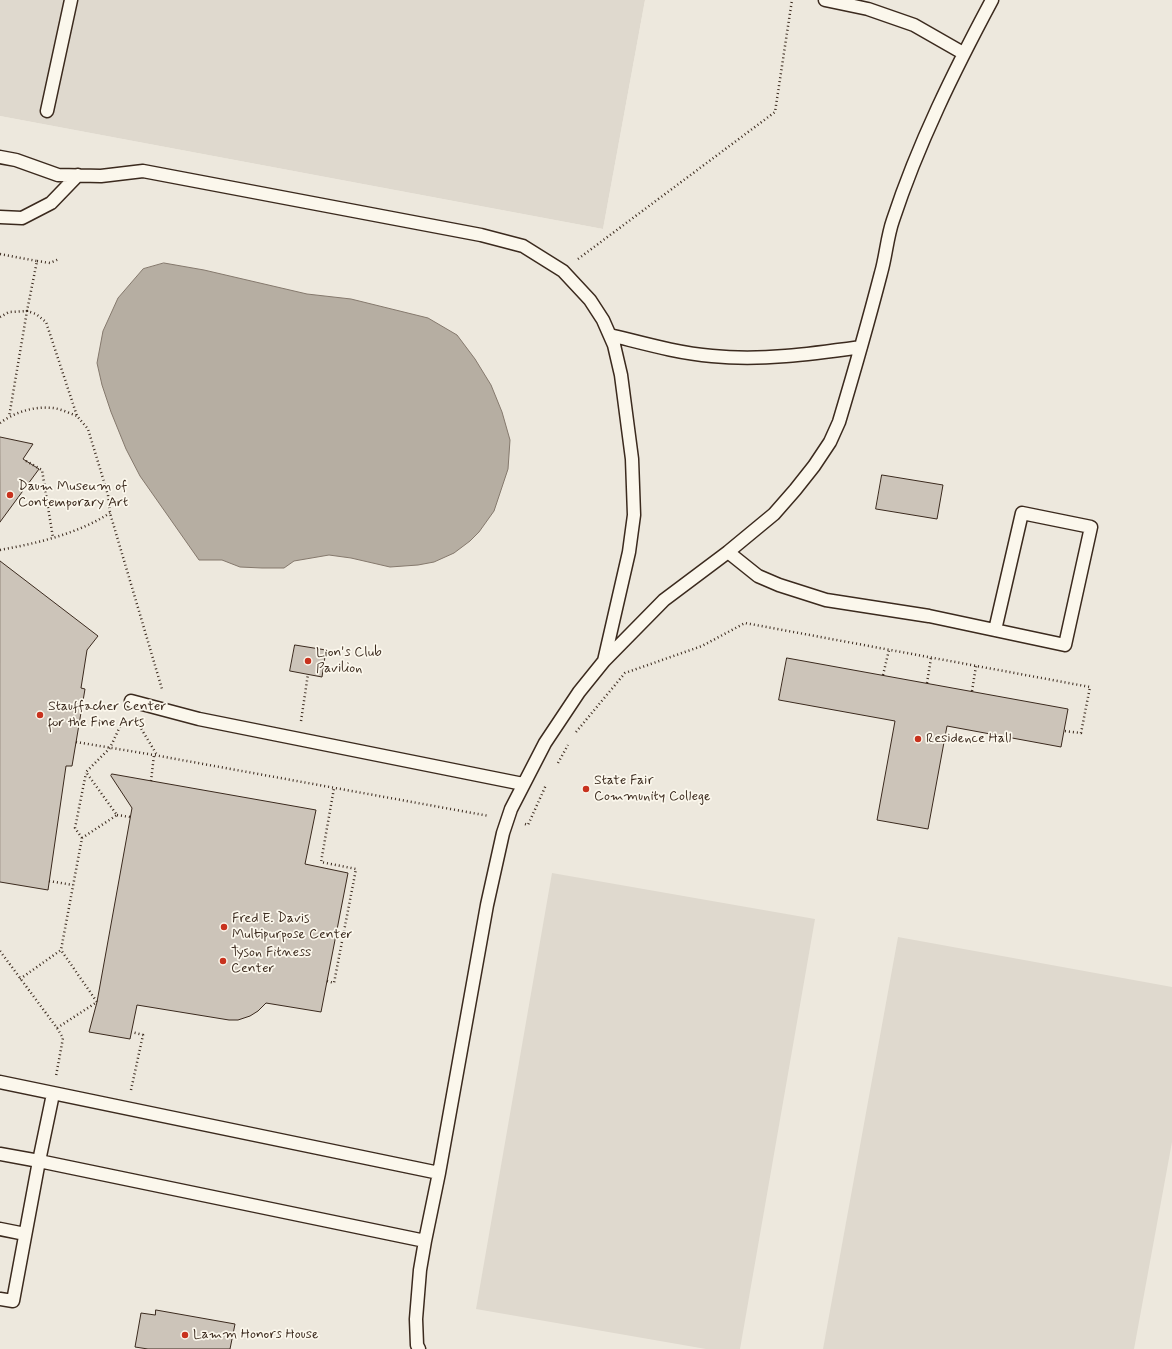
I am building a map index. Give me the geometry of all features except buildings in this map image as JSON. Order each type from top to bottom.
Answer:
[{"type":"lane","points":[[47,111],[71,0]]},
{"type":"lane","points":[[825,0],[868,9],[914,25],[963,53]]},
{"type":"lane","points":[[419,1349],[417,1345],[416,1319],[420,1270],[487,905],[511,809],[545,743],[579,692],[604,661],[664,600],[728,552],[774,514],[796,490],[830,442],[839,422],[861,347],[882,271],[892,222],[942,97],[963,53],[992,0]]},
{"type":"lane","points":[[0,157],[16,160],[58,174],[101,176],[143,171],[481,235],[523,246],[563,271],[590,300],[603,320],[614,345],[621,375],[632,459],[634,515],[629,552],[604,661]]},
{"type":"lane","points":[[0,217],[22,218],[51,203],[78,175]]},
{"type":"lane","points":[[610,335],[664,348],[712,356],[767,358],[813,354],[861,347]]},
{"type":"lane","points":[[728,552],[758,576],[779,585],[826,600],[929,616],[1065,645],[1091,527],[1022,513],[995,630]]},
{"type":"lane","points":[[131,701],[199,719],[523,784]]},
{"type":"lane","points":[[0,1082],[439,1173]]},
{"type":"lane","points":[[0,1299],[13,1301],[53,1094]]},
{"type":"lane","points":[[0,1154],[425,1241]]},
{"type":"lane","points":[[0,1229],[25,1234]]},
{"type":"path","points":[[563,271],[775,112],[792,0]]},
{"type":"path","points":[[0,254],[50,263],[59,259]]},
{"type":"path","points":[[9,417],[37,261]]},
{"type":"path","points":[[0,317],[9,312],[27,311],[36,314],[46,322],[77,416],[88,428],[108,495],[110,513],[168,711]]},
{"type":"path","points":[[0,423],[18,412],[53,408],[77,416]]},
{"type":"path","points":[[26,461],[42,470],[53,538]]},
{"type":"path","points":[[0,550],[53,538],[96,522],[110,513]]},
{"type":"path","points":[[573,737],[625,673],[702,646],[745,623],[1090,688],[1081,733],[1064,731]]},
{"type":"path","points":[[883,675],[889,650]]},
{"type":"path","points":[[927,683],[931,658]]},
{"type":"path","points":[[972,691],[976,666]]},
{"type":"path","points":[[298,739],[308,674]]},
{"type":"path","points":[[20,979],[61,950],[82,838],[76,828],[86,772],[110,748],[131,701]]},
{"type":"path","points":[[148,706],[139,725],[156,755],[151,781]]},
{"type":"path","points":[[76,742],[156,755],[508,820],[528,825],[548,782]]},
{"type":"path","points":[[555,768],[569,743]]},
{"type":"path","points":[[86,772],[117,815]]},
{"type":"path","points":[[327,981],[334,983],[356,869],[321,862],[334,788]]},
{"type":"path","points":[[82,838],[117,815],[130,817]]},
{"type":"path","points":[[49,881],[73,885]]},
{"type":"path","points":[[57,1028],[97,1002],[61,950]]},
{"type":"path","points":[[0,951],[63,1038],[53,1094]]},
{"type":"path","points":[[127,1108],[144,1035],[132,1032]]},
{"type":"shaded area","points":[[0,0],[645,0],[603,229],[0,116]]},
{"type":"shaded area","name":"State Fair Community College","points":[[645,0],[1172,0],[1172,1349],[0,1349],[0,116],[603,229]]},
{"type":"shaded area","points":[[164,263],[204,270],[307,294],[351,299],[428,318],[457,335],[475,359],[491,385],[502,412],[510,440],[508,469],[494,511],[479,532],[454,553],[434,562],[418,565],[390,567],[351,558],[329,555],[294,561],[284,568],[240,567],[222,560],[199,560],[140,476],[126,449],[111,412],[102,385],[97,363],[103,331],[118,298],[143,269]]},
{"type":"shaded area","points":[[552,873],[815,919],[740,1349],[706,1349],[476,1309]]},
{"type":"shaded area","points":[[898,937],[1172,987],[1172,1142],[1134,1349],[823,1349]]},
{"type":"place","name":"Daum Museum of Contemporary Art","points":[[10,495]]},
{"type":"place","name":"Lion's Club Pavilion","points":[[308,661]]},
{"type":"place","name":"Stauffacher Center for the Fine Arts","points":[[40,715]]},
{"type":"place","name":"Residence Hall","points":[[918,739]]},
{"type":"place","name":"State Fair Community College","points":[[586,789]]},
{"type":"place","name":"Fred E. Davis Multipurpose Center","points":[[224,927]]},
{"type":"place","name":"Tyson Fitness Center","points":[[223,961]]},
{"type":"place","name":"Lamm Honors House","points":[[185,1335]]}]
